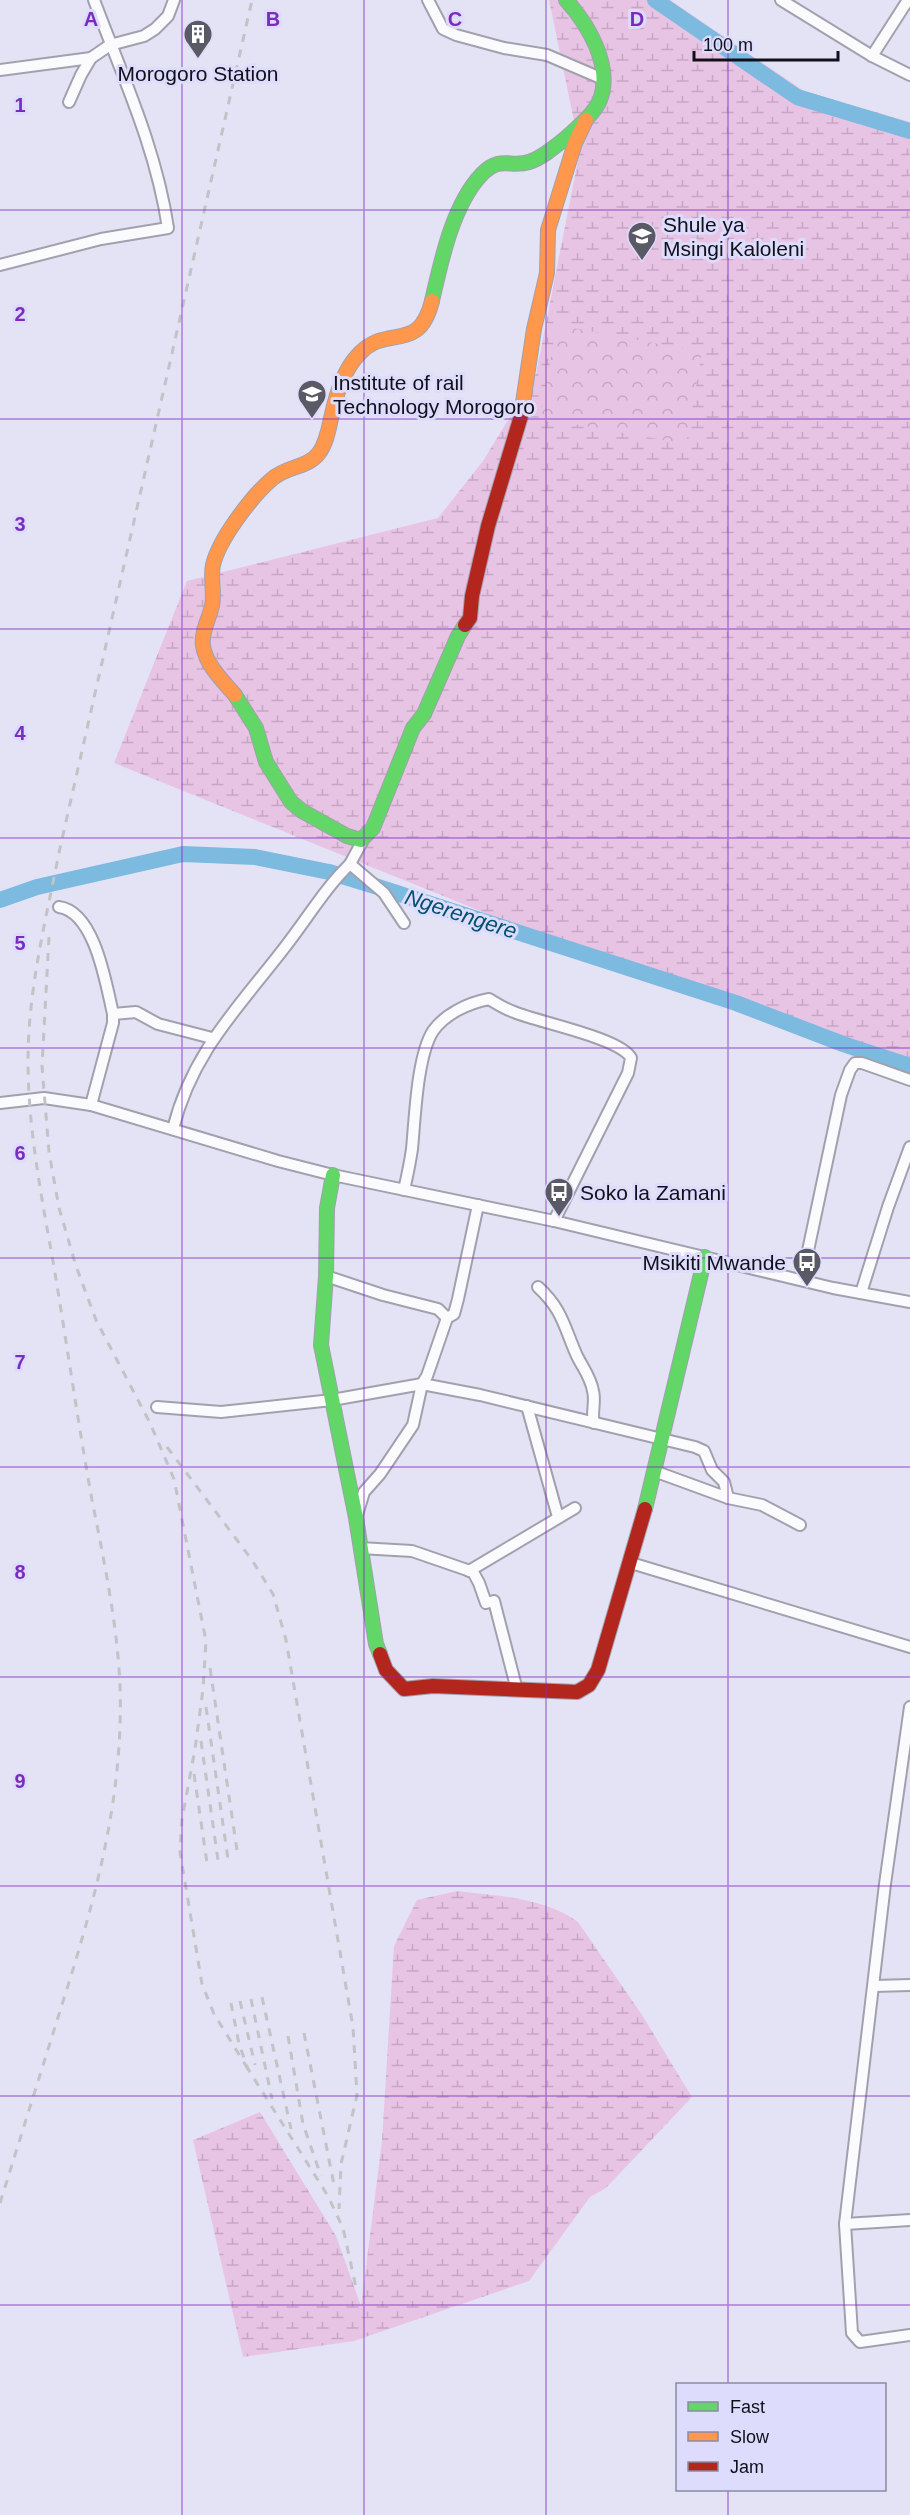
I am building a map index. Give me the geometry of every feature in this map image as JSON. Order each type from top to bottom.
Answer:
[{"type":"street","points":[[0,265],[100,239],[168,228],[160,183],[143,125],[94,0]]},
{"type":"street","points":[[69,102],[91,58],[110,45],[144,36],[155,29],[168,16],[174,0]]},
{"type":"street","points":[[428,0],[443,29],[456,35],[504,48],[547,55],[603,79]]},
{"type":"street","points":[[173,1129],[192,1076],[212,1038],[286,946],[327,892],[334,878],[350,864],[372,828],[416,721],[424,714],[461,629],[470,618],[472,596],[488,526],[519,426],[534,329],[547,273],[548,230],[575,143],[600,99],[603,79],[594,39],[582,22],[580,13],[566,0]]},
{"type":"street","points":[[781,0],[872,56],[910,75]]},
{"type":"street","points":[[872,56],[908,0]]},
{"type":"street","points":[[0,70],[91,58]]},
{"type":"street","points":[[364,838],[358,840],[349,838],[326,822],[303,811],[288,797],[264,760],[255,724],[208,661],[203,646],[204,632],[213,602],[213,567],[219,548],[267,483],[280,472],[298,468],[317,456],[326,444],[334,402],[341,384],[349,368],[363,350],[379,340],[409,334],[422,326],[429,310],[438,271],[453,228],[466,196],[481,174],[496,164],[529,163],[586,120]]},
{"type":"street","points":[[350,864],[384,893],[404,923]]},
{"type":"street","points":[[59,907],[70,909],[88,928],[113,1014],[113,1023],[92,1105]]},
{"type":"street","points":[[404,1190],[411,1153],[419,1082],[430,1037],[439,1023],[452,1014],[476,1002],[489,999],[513,1012],[586,1034],[625,1050],[631,1058],[630,1070],[623,1085],[554,1221]]},
{"type":"street","points":[[113,1014],[136,1012],[158,1024],[212,1038]]},
{"type":"street","points":[[802,1279],[841,1095],[850,1070],[855,1063],[862,1063],[910,1080]]},
{"type":"street","points":[[0,1103],[44,1098],[92,1105],[333,1176],[554,1221],[861,1293],[910,1302]]},
{"type":"street","points":[[861,1293],[910,1147]]},
{"type":"street","points":[[333,1176],[327,1208],[326,1276],[321,1345],[356,1518],[379,1654],[386,1671],[404,1689],[433,1686],[577,1692],[589,1684],[598,1670],[631,1563],[663,1439],[705,1257]]},
{"type":"street","points":[[356,1518],[364,1492],[380,1474],[413,1425],[422,1384],[428,1376],[447,1318],[454,1314],[478,1205]]},
{"type":"street","points":[[326,1276],[383,1295],[438,1309],[447,1318]]},
{"type":"street","points":[[538,1287],[554,1302],[569,1332],[576,1355],[591,1381],[594,1393],[592,1414],[594,1424]]},
{"type":"street","points":[[157,1407],[221,1413],[332,1400],[422,1384],[527,1406],[704,1451],[712,1470],[724,1482],[728,1498]]},
{"type":"street","points":[[527,1406],[558,1517]]},
{"type":"street","points":[[654,1471],[728,1498],[762,1505],[800,1525]]},
{"type":"street","points":[[469,1571],[575,1508]]},
{"type":"street","points":[[360,1548],[412,1551],[473,1572],[486,1603],[494,1601],[517,1690]]},
{"type":"street","points":[[631,1563],[910,1647]]},
{"type":"street","points":[[910,1707],[890,1841],[845,2224],[852,2333],[860,2342],[910,2335]]},
{"type":"street","points":[[874,1986],[910,1985]]},
{"type":"street","points":[[845,2224],[910,2220]]},
{"type":"green space","points":[[549,0],[670,0],[804,91],[910,122],[910,1078],[592,956],[114,763],[187,581],[438,518],[483,461],[536,374],[580,150]]},
{"type":"green space","points":[[557,325],[702,352],[686,444],[540,418]]},
{"type":"green space","points":[[457,1891],[520,1899],[550,1907],[578,1922],[642,2015],[692,2097],[606,2188],[590,2197],[529,2281],[354,2341],[243,2357],[193,2140],[260,2112],[336,2236],[361,2306],[382,2141],[394,1946],[417,1900]]},
{"type":"waterway","points":[[655,0],[797,97],[910,131]]},
{"type":"waterway","name":"Ngerengere","points":[[0,900],[37,887],[183,854],[255,857],[329,872],[378,887],[736,1003],[843,1044],[910,1066]]},
{"type":"railway","points":[[0,2203],[73,1971],[95,1891],[112,1810],[120,1727],[120,1685],[113,1615],[82,1442],[33,1139],[28,1061],[31,1007],[60,848],[252,0]]},
{"type":"railway","points":[[49,937],[42,1066],[49,1152],[59,1208],[76,1266],[96,1320],[150,1423],[174,1479],[206,1641],[203,1689],[182,1819],[180,1852],[202,1984],[214,2014],[248,2069]]},
{"type":"railway","points":[[167,1447],[252,1560],[273,1594],[286,1640],[353,2027],[357,2095],[341,2164],[339,2209]]},
{"type":"railway","points":[[210,1668],[238,1857]]},
{"type":"railway","points":[[206,1707],[228,1859]]},
{"type":"railway","points":[[201,1741],[218,1860]]},
{"type":"railway","points":[[194,1774],[207,1863]]},
{"type":"railway","points":[[262,1997],[291,2129]]},
{"type":"railway","points":[[251,1999],[272,2099]]},
{"type":"railway","points":[[240,2001],[255,2065]]},
{"type":"railway","points":[[231,2003],[239,2044],[248,2069],[328,2196],[343,2228],[357,2292]]},
{"type":"railway","points":[[304,2033],[335,2190]]},
{"type":"railway","points":[[288,2036],[303,2124],[321,2176]]},
{"type":"traffic: fast","points":[[432,301],[444,251],[456,217],[472,186],[482,174],[500,163],[522,163],[544,155],[581,125],[600,100],[603,87],[601,60],[590,33],[566,0]]},
{"type":"traffic: fast","points":[[235,695],[256,728],[266,762],[291,802],[302,811],[347,836],[361,840],[373,828],[413,728],[424,714],[465,625]]},
{"type":"traffic: fast","points":[[333,1175],[327,1208],[326,1276],[321,1345],[356,1518],[376,1644],[380,1654]]},
{"type":"traffic: fast","points":[[645,1509],[705,1257]]},
{"type":"traffic: slow","points":[[521,416],[534,329],[547,273],[548,230],[575,143],[586,120]]},
{"type":"traffic: slow","points":[[235,695],[211,666],[203,646],[204,631],[213,601],[212,575],[216,555],[229,531],[255,496],[272,479],[309,462],[322,449],[339,389],[354,359],[381,340],[411,333],[426,317],[432,301]]},
{"type":"traffic: jam","points":[[465,625],[470,618],[472,596],[488,526],[521,416]]},
{"type":"traffic: jam","points":[[380,1654],[386,1670],[404,1689],[433,1686],[577,1692],[589,1685],[598,1670],[645,1509]]},
{"type":"place","name":"Morogoro Station","points":[[198,60]]},
{"type":"place","name":"Shule ya Msingi Kaloleni","points":[[642,262]]},
{"type":"place","name":"Institute of rail Technology Morogoro","points":[[312,420]]},
{"type":"place","name":"Soko la Zamani","points":[[559,1218]]},
{"type":"place","name":"Msikiti Mwande","points":[[807,1288]]}]
